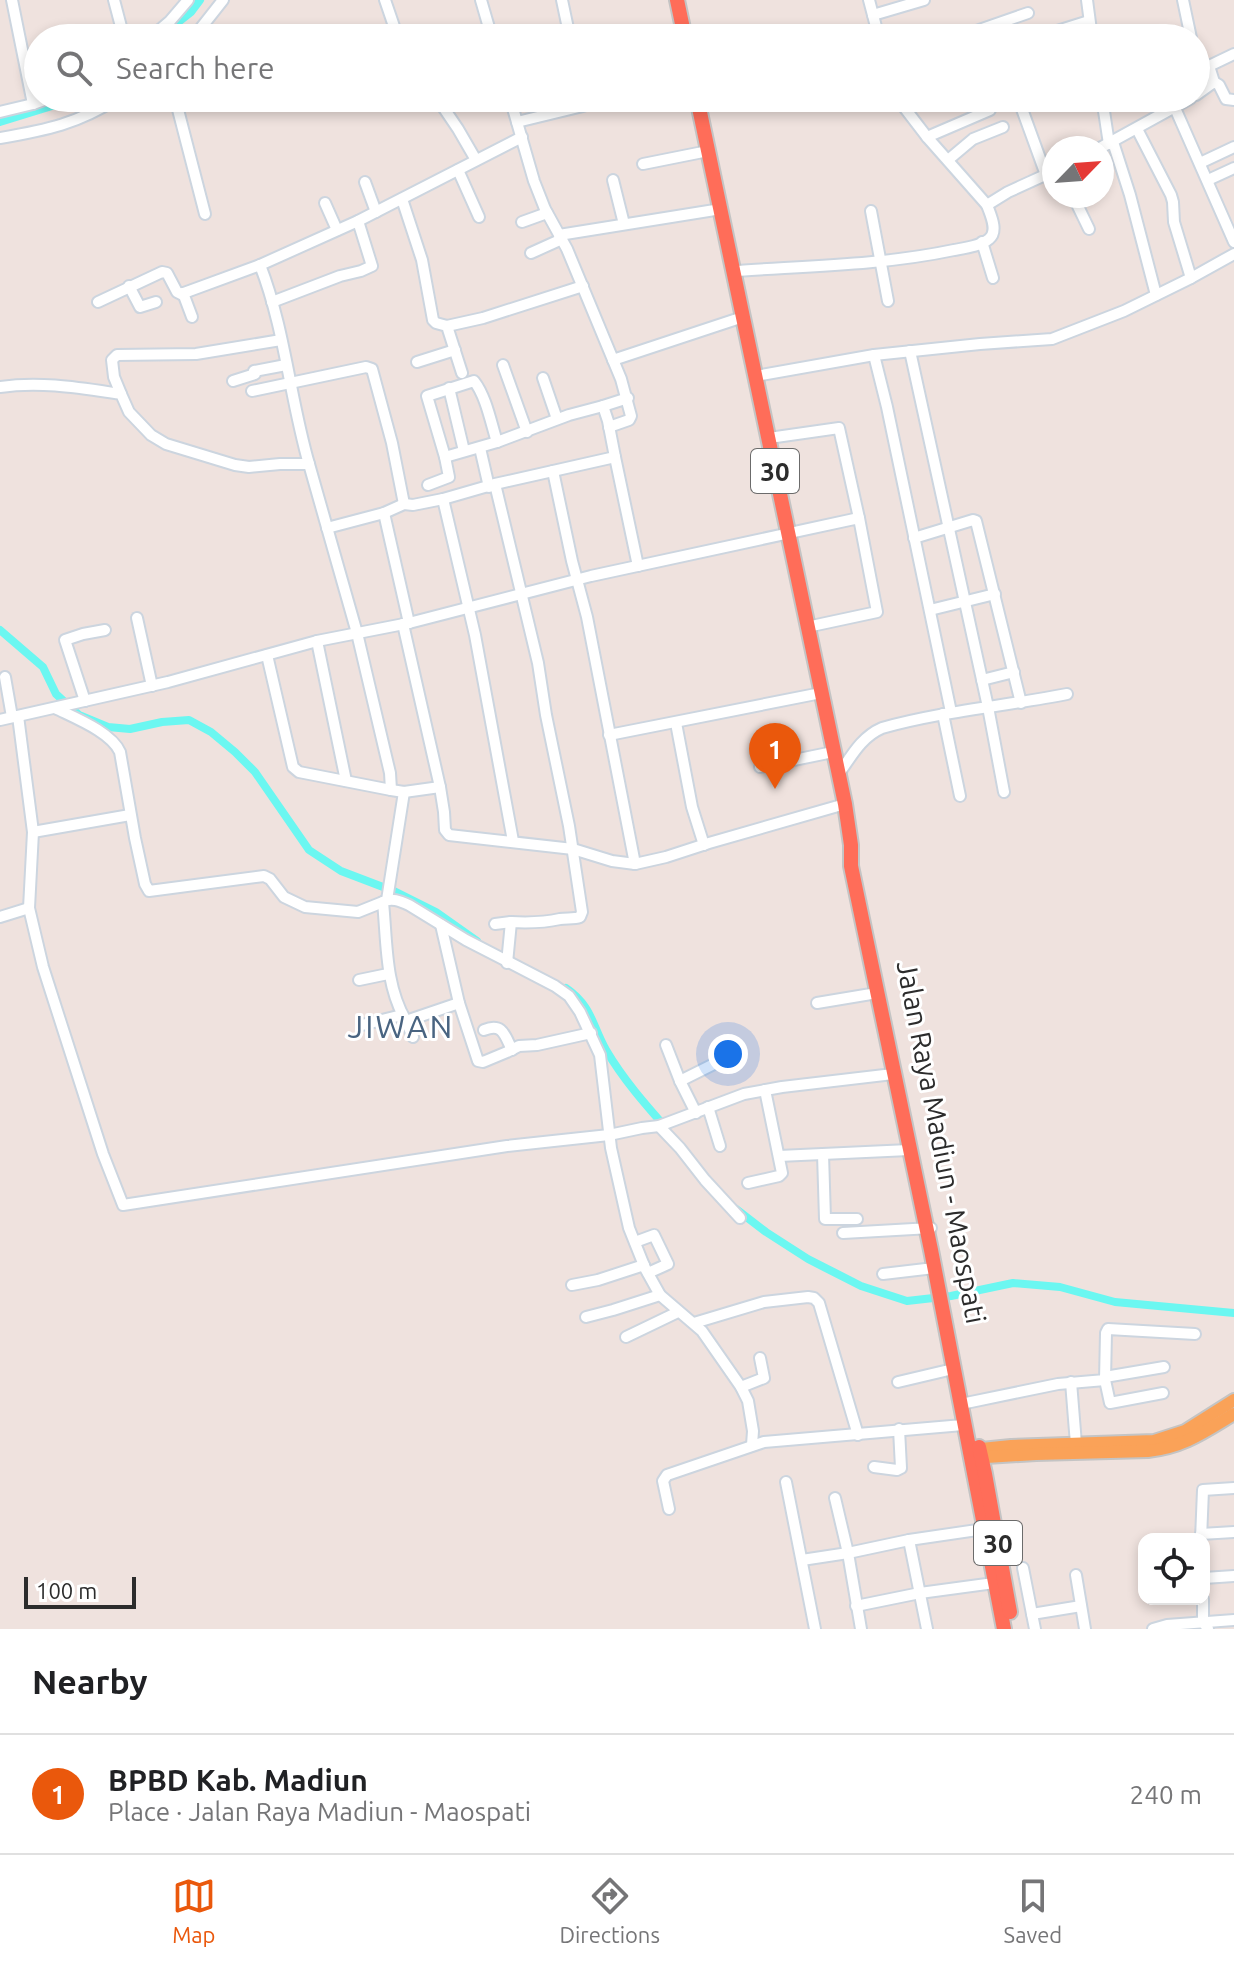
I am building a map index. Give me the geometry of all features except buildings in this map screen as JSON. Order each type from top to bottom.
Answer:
[{"type":"highway","points":[[677,0],[682,24]]},
{"type":"highway","name":"Jalan Raya Madiun - Maospati","points":[[700,112],[845,804],[851,845],[860,865],[877,993],[909,1150],[930,1228],[934,1268],[944,1300],[963,1425],[976,1454]]},
{"type":"highway","name":"Jalan Raya Madiun - Maospati","points":[[872,947],[976,1454]]},
{"type":"highway","name":"30","points":[[976,1454],[984,1529],[1004,1629]]},
{"type":"highway","name":"30","points":[[976,1454],[1013,1629]]},
{"type":"main road","points":[[976,1454],[1170,1448],[1197,1436],[1226,1414],[1234,1400]]},
{"type":"main road","points":[[976,1454],[1011,1446],[1130,1443],[1167,1438],[1226,1414]]},
{"type":"street","points":[[12,0],[24,59]]},
{"type":"street","points":[[114,0],[120,24]]},
{"type":"street","points":[[204,24],[223,0]]},
{"type":"street","points":[[385,0],[393,24]]},
{"type":"street","points":[[481,0],[488,24]]},
{"type":"street","points":[[562,0],[567,24]]},
{"type":"street","points":[[869,0],[875,24]]},
{"type":"street","points":[[873,15],[924,0]]},
{"type":"street","points":[[1087,0],[1090,24]]},
{"type":"street","points":[[1183,0],[1187,24]]},
{"type":"street","points":[[166,24],[185,2]]},
{"type":"street","points":[[996,24],[1028,13]]},
{"type":"street","points":[[1079,24],[1089,21]]},
{"type":"street","points":[[1210,66],[1234,54]]},
{"type":"street","points":[[1210,69],[1224,98],[1234,100]]},
{"type":"street","points":[[1210,85],[1214,82]]},
{"type":"street","points":[[0,112],[24,106]]},
{"type":"street","points":[[0,138],[52,129],[94,112]]},
{"type":"street","points":[[179,112],[205,214]]},
{"type":"street","points":[[446,112],[476,160]]},
{"type":"street","points":[[514,112],[534,181],[583,286],[628,398],[629,420],[609,427]]},
{"type":"street","points":[[517,122],[558,112]]},
{"type":"street","points":[[735,271],[929,255],[970,247],[989,239],[994,230],[987,205],[908,112]]},
{"type":"street","points":[[927,137],[985,112]]},
{"type":"street","points":[[1024,112],[1042,154]]},
{"type":"street","points":[[1103,112],[1106,136]]},
{"type":"street","points":[[1114,141],[1168,112]]},
{"type":"street","points":[[1177,112],[1221,215],[1231,228],[1234,242]]},
{"type":"street","points":[[948,160],[973,139],[1003,127]]},
{"type":"street","points":[[1137,129],[1173,202],[1174,222],[1191,278]]},
{"type":"street","points":[[98,302],[164,271],[177,292],[183,293],[260,265],[358,221],[522,137]]},
{"type":"street","points":[[1200,163],[1234,147]]},
{"type":"street","points":[[643,164],[708,151]]},
{"type":"street","points":[[1114,160],[1130,195],[1156,295]]},
{"type":"street","points":[[1208,180],[1234,168]]},
{"type":"street","points":[[458,170],[479,217]]},
{"type":"street","points":[[987,205],[1042,177]]},
{"type":"street","points":[[613,180],[624,224]]},
{"type":"street","points":[[365,182],[376,212]]},
{"type":"street","points":[[402,199],[422,260],[433,320],[440,325],[483,318],[583,286]]},
{"type":"street","points":[[325,203],[337,230]]},
{"type":"street","points":[[1079,208],[1089,229]]},
{"type":"street","points":[[531,253],[560,237],[721,209]]},
{"type":"street","points":[[1221,215],[1234,209]]},
{"type":"street","points":[[871,211],[888,301]]},
{"type":"street","points":[[522,222],[547,213]]},
{"type":"street","points":[[272,302],[372,266],[358,221]]},
{"type":"street","points":[[982,242],[993,278]]},
{"type":"street","points":[[756,376],[874,355],[1052,339],[1124,311],[1234,254]]},
{"type":"street","points":[[260,265],[272,302],[300,431],[357,633],[390,773],[391,790]]},
{"type":"street","points":[[129,286],[140,307],[156,302]]},
{"type":"street","points":[[183,293],[192,317]]},
{"type":"street","points":[[613,360],[743,317]]},
{"type":"street","points":[[447,326],[462,373]]},
{"type":"street","points":[[281,340],[196,354],[117,355],[112,360],[114,377],[129,412],[151,435],[166,444],[249,467],[309,464]]},
{"type":"street","points":[[417,362],[455,350]]},
{"type":"street","points":[[910,351],[1004,792]]},
{"type":"street","points":[[874,355],[930,610],[960,796]]},
{"type":"street","points":[[233,381],[255,374],[254,371],[286,365]]},
{"type":"street","points":[[503,365],[527,432]]},
{"type":"street","points":[[252,391],[366,367],[372,369],[404,504]]},
{"type":"street","points":[[543,378],[557,419]]},
{"type":"street","points":[[428,485],[449,477],[427,396],[476,382],[497,442]]},
{"type":"street","points":[[0,387],[39,384],[121,394]]},
{"type":"street","points":[[449,388],[464,451]]},
{"type":"street","points":[[445,457],[628,398]]},
{"type":"street","points":[[603,406],[638,566]]},
{"type":"street","points":[[769,438],[839,428],[859,518],[877,612],[807,627]]},
{"type":"street","points":[[480,448],[522,594],[538,663],[582,912],[576,919],[495,924]]},
{"type":"street","points":[[327,528],[384,513],[404,504],[443,499],[615,457]]},
{"type":"street","points":[[553,471],[607,713],[635,864]]},
{"type":"street","points":[[443,499],[497,748],[513,841]]},
{"type":"street","points":[[384,513],[440,787],[445,830],[449,835],[573,849],[612,861],[635,864],[845,804]]},
{"type":"street","points":[[0,720],[152,686],[317,641],[859,518]]},
{"type":"street","points":[[914,538],[976,521],[1021,703]]},
{"type":"street","points":[[930,610],[995,594]]},
{"type":"street","points":[[137,618],[152,686]]},
{"type":"street","points":[[82,702],[65,640],[105,630]]},
{"type":"street","points":[[317,641],[346,781]]},
{"type":"street","points":[[267,655],[293,767],[299,772],[404,792],[440,787]]},
{"type":"street","points":[[982,680],[1014,672]]},
{"type":"street","points":[[5,677],[15,716],[33,832],[29,908],[43,967],[103,1154],[123,1205],[507,1146],[609,1135],[664,1125],[733,1096],[893,1074]]},
{"type":"street","points":[[609,735],[821,693]]},
{"type":"street","points":[[838,775],[863,740],[873,732],[895,724],[1067,694]]},
{"type":"street","points":[[61,707],[117,745],[145,884],[149,891],[264,876],[284,897],[305,907],[358,912],[385,901],[398,901],[508,959],[569,996],[599,1050],[615,1173],[625,1214],[646,1269],[660,1295],[694,1323],[741,1387],[748,1401],[752,1445]]},
{"type":"street","points":[[676,723],[692,807],[704,845]]},
{"type":"street","points":[[760,767],[833,752]]},
{"type":"street","points":[[404,792],[385,901],[388,974],[413,1037]]},
{"type":"street","points":[[33,832],[130,815]]},
{"type":"street","points":[[0,917],[29,908]]},
{"type":"street","points":[[508,959],[511,922]]},
{"type":"street","points":[[441,925],[459,1003],[478,1061],[483,1062],[519,1046],[591,1033]]},
{"type":"street","points":[[359,980],[388,974]]},
{"type":"street","points":[[817,1003],[877,993]]},
{"type":"street","points":[[362,1025],[404,1018],[459,1003]]},
{"type":"street","points":[[484,1030],[499,1029],[512,1050]]},
{"type":"street","points":[[666,1045],[696,1113]]},
{"type":"street","points":[[680,1081],[728,1057]]},
{"type":"street","points":[[748,1183],[781,1176],[782,1173],[765,1090]]},
{"type":"street","points":[[708,1107],[720,1146]]},
{"type":"street","points":[[664,1125],[705,1180],[740,1218]]},
{"type":"street","points":[[779,1156],[909,1150]]},
{"type":"street","points":[[823,1154],[825,1219],[857,1219]]},
{"type":"street","points":[[843,1233],[930,1228]]},
{"type":"street","points":[[572,1285],[668,1264],[654,1235],[635,1242]]},
{"type":"street","points":[[883,1274],[934,1268]]},
{"type":"street","points":[[586,1317],[660,1295]]},
{"type":"street","points":[[694,1323],[764,1302],[814,1298],[819,1303],[858,1435]]},
{"type":"street","points":[[626,1337],[678,1312]]},
{"type":"street","points":[[1163,1393],[1110,1403],[1105,1378],[1108,1329],[1195,1334]]},
{"type":"street","points":[[741,1387],[764,1378],[760,1358]]},
{"type":"street","points":[[966,1403],[1164,1367]]},
{"type":"street","points":[[898,1382],[953,1369]]},
{"type":"street","points":[[1071,1382],[1076,1444]]},
{"type":"street","points":[[669,1509],[663,1481],[667,1475],[752,1445],[963,1425]]},
{"type":"street","points":[[874,1467],[901,1468],[899,1429]]},
{"type":"street","points":[[786,1482],[815,1629]]},
{"type":"street","points":[[1201,1533],[1203,1490],[1234,1488]]},
{"type":"street","points":[[835,1498],[861,1629]]},
{"type":"street","points":[[802,1560],[984,1529]]},
{"type":"street","points":[[1210,1535],[1234,1532]]},
{"type":"street","points":[[909,1540],[927,1629]]},
{"type":"street","points":[[1023,1568],[1035,1629]]},
{"type":"street","points":[[1076,1575],[1085,1629]]},
{"type":"street","points":[[1210,1578],[1234,1576]]},
{"type":"street","points":[[856,1606],[994,1583]]},
{"type":"street","points":[[1204,1605],[1206,1625]]},
{"type":"street","points":[[1032,1614],[1081,1606]]},
{"type":"street","points":[[1153,1629],[1234,1620]]},
{"type":"waterway","points":[[176,24],[200,0]]},
{"type":"waterway","points":[[0,122],[32,112]]},
{"type":"waterway","points":[[0,630],[43,667],[56,694],[79,715],[108,727],[130,729],[189,720],[211,732],[255,772],[309,850],[341,871],[383,887]]},
{"type":"waterway","points":[[392,890],[436,912],[477,941]]},
{"type":"waterway","points":[[566,988],[586,1009],[620,1071],[667,1129]]},
{"type":"waterway","points":[[736,1209],[808,1259],[861,1286],[907,1301],[951,1296],[1013,1283],[1060,1287],[1115,1302],[1234,1313]]},
{"type":"place","name":"BPBD Kab. Madiun","points":[[775,789]]},
{"type":"district","name":"JIWAN","points":[[401,1026]]}]
